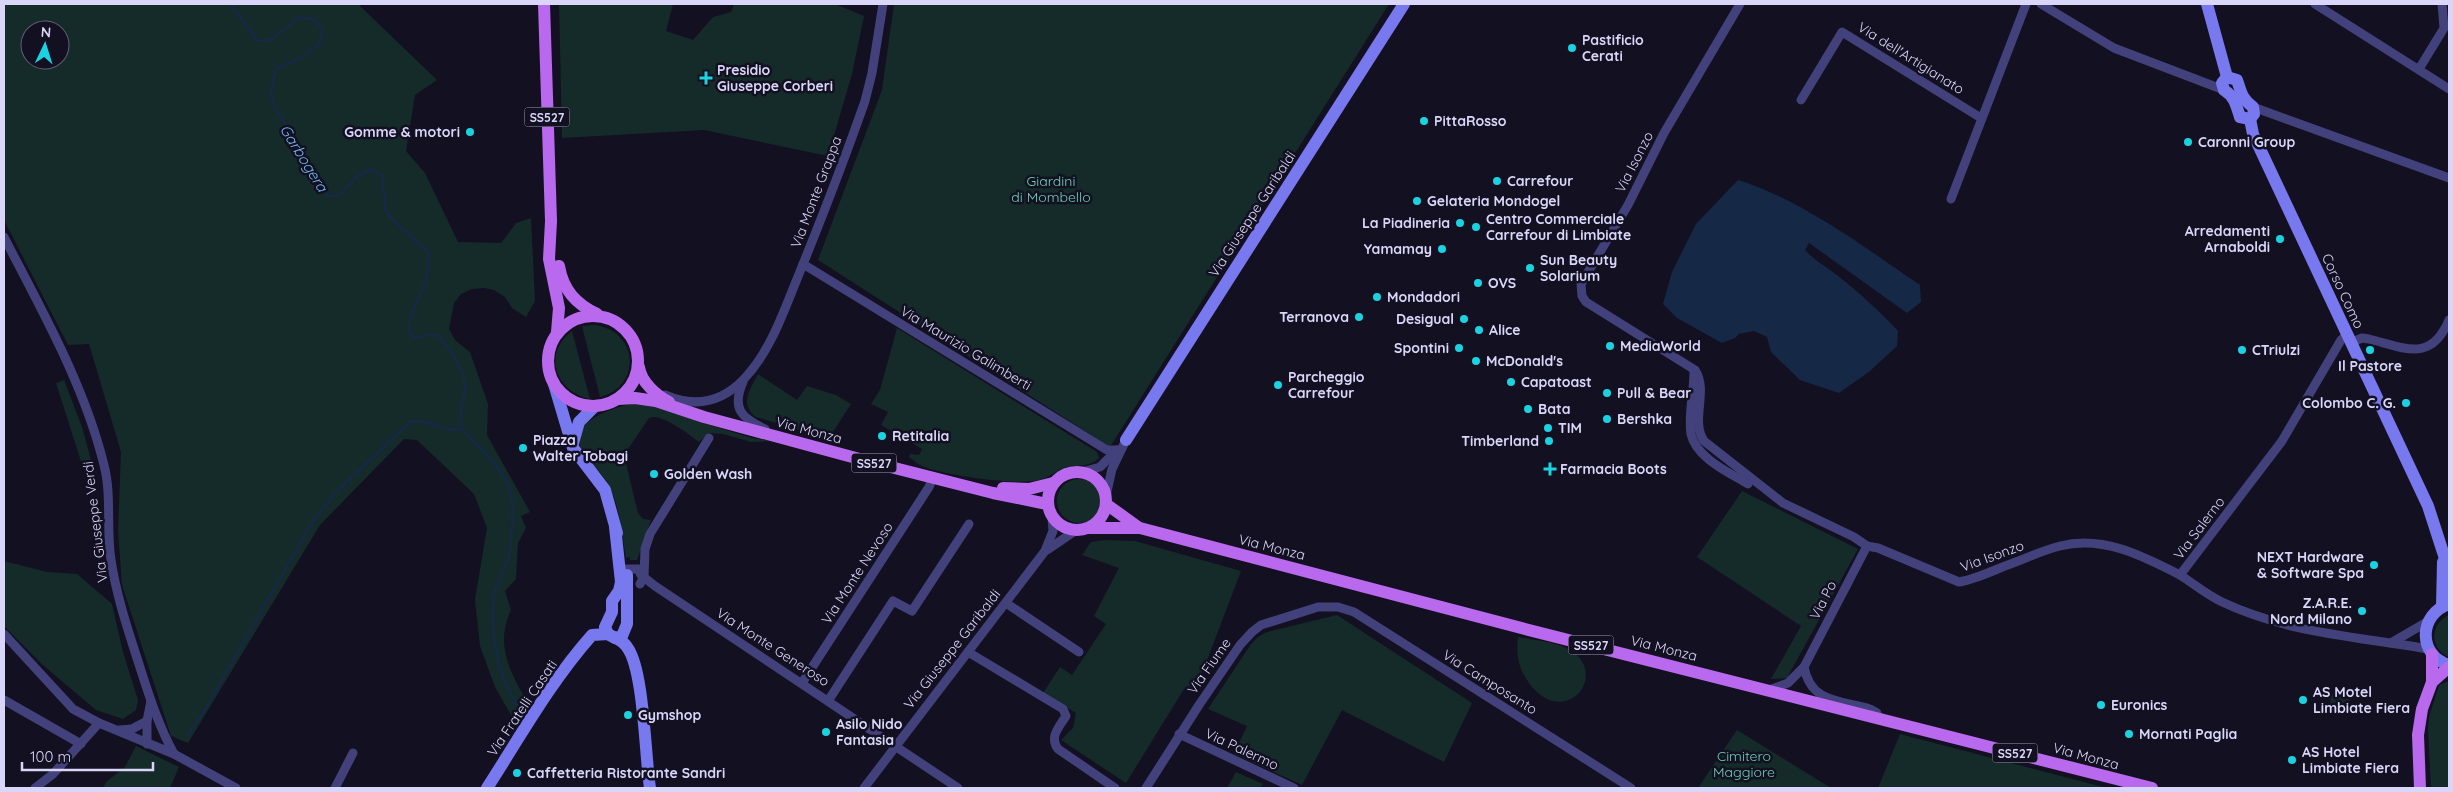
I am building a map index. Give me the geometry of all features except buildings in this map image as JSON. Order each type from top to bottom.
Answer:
[{"type":"main road","name":"SS527","points":[[544,4],[551,230],[550,259],[559,318],[557,332],[549,348],[548,358],[548,368],[554,384]]},
{"type":"main road","name":"SS527","points":[[551,230],[561,277],[567,289],[581,306],[622,326],[630,334],[639,357],[635,381],[625,394],[618,399],[595,406]]},
{"type":"main road","points":[[557,332],[568,322],[579,318],[586,316],[604,317]]},
{"type":"main road","name":"Via Monza","points":[[639,357],[640,372],[653,390],[659,396],[682,409]]},
{"type":"main road","points":[[554,384],[567,398],[584,406],[595,406]]},
{"type":"main road","name":"Via Monza","points":[[618,399],[646,399],[791,441],[958,484],[1047,504]]},
{"type":"main road","points":[[1082,472],[1098,481],[1106,500],[1100,520],[1089,528],[1075,531],[1062,526],[1052,517],[1047,504],[1048,493],[1054,483],[1067,473],[1082,472]]},
{"type":"main road","name":"Via Monza","points":[[958,484],[1016,489],[1054,483]]},
{"type":"main road","name":"Via Monza","points":[[1106,500],[1140,528]]},
{"type":"main road","name":"Via Monza","points":[[1089,528],[1140,528],[2152,788]]},
{"type":"main road","points":[[2421,786],[2418,735],[2422,709],[2432,682],[2430,651]]},
{"type":"main road","points":[[2432,682],[2449,666]]},
{"type":"street","name":"Via Monte Grappa","points":[[653,390],[678,401],[694,404],[723,396],[744,379],[765,350],[803,264],[866,101],[883,4]]},
{"type":"street","name":"Via Giuseppe Garibaldi","points":[[1106,500],[1112,469],[1126,440],[1404,4]]},
{"type":"street","name":"Via Isonzo","points":[[1740,4],[1664,133],[1628,204],[1581,284],[1582,296],[1586,302],[1694,370],[1700,384],[1698,430],[1701,438],[1782,503],[1854,537],[1867,546],[1878,548],[1959,582],[2049,549],[2073,544],[2105,544],[2118,547],[2144,556],[2180,575]]},
{"type":"street","points":[[1951,199],[2026,4]]},
{"type":"street","points":[[2041,4],[2114,48],[2226,84]]},
{"type":"street","points":[[2207,4],[2226,84],[2235,101],[2240,117],[2251,113],[2293,121],[2449,178]]},
{"type":"street","points":[[2315,4],[2449,89]]},
{"type":"street","points":[[2419,69],[2444,28],[2442,4]]},
{"type":"street","name":"Via dell'Artigianato","points":[[1801,100],[1842,32],[1981,118]]},
{"type":"street","name":"Corso Como","points":[[2251,113],[2253,134],[2428,506],[2443,558],[2449,571]]},
{"type":"street","name":"Via Giuseppe Verdi","points":[[4,236],[64,356],[91,417],[105,468],[110,559],[121,607],[150,701],[159,726],[172,752]]},
{"type":"street","name":"Via Maurizio Galimberti","points":[[803,264],[1107,450],[1117,450]]},
{"type":"street","points":[[2349,339],[2362,338],[2408,349],[2424,349],[2434,344],[2443,334],[2449,320]]},
{"type":"street","name":"Via Salerno","points":[[2349,339],[2341,340],[2282,441],[2180,575],[2220,601],[2269,621],[2312,632],[2430,651]]},
{"type":"street","name":"Via Monte Grappa","points":[[744,379],[738,400],[744,417],[791,441]]},
{"type":"street","points":[[554,384],[573,448],[605,490],[615,527],[627,627],[638,654],[638,676],[650,787]]},
{"type":"street","points":[[573,448],[579,422],[595,406]]},
{"type":"street","points":[[624,599],[650,534],[709,438]]},
{"type":"street","name":"Via Giuseppe Garibaldi","points":[[1082,472],[1100,467],[1126,440]]},
{"type":"street","name":"Via Monte Nevoso","points":[[802,683],[929,487],[933,477]]},
{"type":"street","name":"Via Giuseppe Garibaldi","points":[[864,788],[1045,551],[1053,531],[1052,517]]},
{"type":"street","points":[[828,700],[893,601],[912,611],[969,524]]},
{"type":"street","points":[[615,527],[636,566]]},
{"type":"street","name":"Via Giuseppe Garibaldi","points":[[1045,551],[1075,531]]},
{"type":"street","name":"Via Po","points":[[1768,690],[1788,683],[1804,666],[1867,546]]},
{"type":"street","name":"Corso Como","points":[[2443,558],[2446,605]]},
{"type":"street","name":"Via Monte Generoso","points":[[636,566],[642,580],[655,586],[958,788]]},
{"type":"street","points":[[638,676],[628,648],[623,641],[610,631],[612,601],[624,599],[642,580]]},
{"type":"street","points":[[1006,603],[1079,652]]},
{"type":"street","points":[[2446,605],[2433,613],[2427,622],[2425,633],[2430,651],[2449,666]]},
{"type":"street","name":"Via Fiume","points":[[1146,788],[1179,734],[1240,645],[1252,632],[1261,625],[1318,607],[1332,607]]},
{"type":"street","name":"Via Camposanto","points":[[1332,607],[1354,612],[1631,788]]},
{"type":"street","points":[[2390,644],[2427,622]]},
{"type":"street","name":"Via Fratelli Casati","points":[[487,788],[534,715],[596,627],[622,636],[627,627]]},
{"type":"street","points":[[4,634],[73,709],[99,723],[147,744],[172,752],[236,788]]},
{"type":"street","points":[[968,652],[1063,709],[1066,716],[1053,737],[1054,743],[1058,749],[1115,788]]},
{"type":"street","points":[[1804,666],[1808,683],[1819,695],[1870,708],[1877,713],[1878,717]]},
{"type":"street","points":[[4,700],[81,744]]},
{"type":"street","name":"Via Giuseppe Verdi","points":[[147,744],[147,721],[150,701]]},
{"type":"street","points":[[116,730],[132,730],[147,721]]},
{"type":"street","points":[[35,788],[81,744],[99,723]]},
{"type":"street","points":[[147,744],[151,745],[158,740],[159,726]]},
{"type":"street","name":"Via Palermo","points":[[1179,734],[1294,788]]},
{"type":"street","points":[[335,788],[353,753]]},
{"type":"green space","points":[[4,4],[358,4],[437,80],[415,95],[406,151],[425,173],[458,242],[501,243],[516,223],[531,218],[535,301],[526,317],[512,308],[505,297],[494,290],[484,288],[472,289],[461,294],[454,303],[449,329],[455,340],[470,352],[488,404],[487,435],[530,512],[521,516],[526,528],[518,543],[516,579],[505,591],[511,610],[504,635],[504,647],[511,671],[529,705],[515,722],[495,687],[480,646],[475,600],[487,528],[474,494],[417,440],[404,439],[320,525],[188,743],[171,736],[122,585],[118,530],[121,452],[89,344],[68,345],[4,220]]},
{"type":"green space","name":"Presidio Giuseppe Corberi","points":[[559,4],[673,4],[666,31],[693,40],[713,17],[731,12],[734,4],[835,4],[864,16],[852,74],[828,156],[704,130],[562,138]]},
{"type":"green space","name":"Giardini di Mombello","points":[[894,4],[1389,4],[1110,447],[818,260],[882,90]]},
{"type":"green space","points":[[594,325],[609,329],[620,337],[627,347],[630,359],[629,371],[623,382],[614,391],[600,397],[582,326]]},
{"type":"green space","points":[[897,328],[1097,452],[1099,458],[1088,464],[1067,467],[1043,479],[1014,482],[942,472],[918,464],[909,457],[910,454],[919,455],[922,449],[881,425],[888,412],[871,404],[880,390]]},
{"type":"green space","points":[[572,331],[590,399],[578,395],[568,388],[561,380],[557,371],[555,361],[557,350]]},
{"type":"green space","points":[[758,374],[797,400],[807,386],[836,395],[851,404],[831,435],[825,437],[756,417],[748,407],[747,402],[749,391]]},
{"type":"green space","points":[[64,380],[82,427],[94,471],[85,474],[56,383]]},
{"type":"green space","points":[[637,402],[656,406],[752,438],[772,441],[751,442],[723,434],[709,433],[699,442],[667,421],[654,417],[649,418],[624,455],[638,513],[643,519],[651,520],[637,560],[630,560],[630,557],[626,558],[619,515],[609,485],[586,457],[579,445],[579,434],[584,426],[593,419],[616,408]]},
{"type":"green space","points":[[1075,479],[1083,479],[1095,485],[1101,501],[1095,517],[1083,523],[1075,523],[1063,517],[1057,505],[1057,497],[1063,485]]},
{"type":"green space","points":[[1742,491],[1858,549],[1787,678],[1771,679],[1801,626],[1697,557]]},
{"type":"green space","points":[[1105,540],[1135,541],[1241,571],[1195,692],[1184,689],[1126,783],[1061,740],[1073,728],[1076,713],[1043,693],[1060,667],[1072,675],[1106,624],[1094,616],[1119,568],[1082,555],[1091,542]]},
{"type":"green space","points":[[4,561],[47,572],[77,574],[112,604],[123,652],[138,700],[136,710],[123,719],[96,710],[44,666],[4,626]]},
{"type":"green space","points":[[1337,615],[1472,703],[1444,762],[1342,710],[1302,785],[1234,754],[1247,726],[1208,709],[1251,644],[1267,632]]},
{"type":"green space","points":[[2449,615],[2449,657],[2438,648],[2434,636],[2438,624]]},
{"type":"green space","points":[[1518,637],[1559,645],[1570,650],[1581,661],[1586,672],[1584,684],[1578,694],[1568,700],[1556,702],[1542,696],[1529,683],[1522,672],[1517,650]]},
{"type":"green space","points":[[2449,681],[2449,788],[2431,788],[2429,717],[2439,685]]},
{"type":"green space","points":[[2343,689],[2350,694],[2349,705],[2343,712],[2335,714],[2329,707],[2331,696],[2336,690]]},
{"type":"green space","name":"Cimitero Maggiore","points":[[1737,730],[1831,788],[1698,788]]},
{"type":"green space","points":[[1900,734],[2107,788],[1878,788]]},
{"type":"green space","points":[[136,746],[179,767],[170,788],[103,788],[106,782],[125,767]]},
{"type":"green space","points":[[1236,772],[1263,784],[1260,788],[1227,788]]},
{"type":"water","points":[[1738,180],[1762,189],[1809,212],[1855,240],[1920,285],[1921,302],[1907,313],[1809,243],[1805,250],[1809,254],[1854,289],[1898,331],[1897,346],[1870,371],[1839,393],[1800,380],[1771,352],[1767,337],[1754,331],[1739,334],[1735,338],[1722,343],[1677,318],[1663,304],[1672,272],[1696,224]]},
{"type":"waterway","name":"Garbogera","points":[[231,4],[258,41],[270,40],[300,17],[315,20],[322,30],[320,44],[294,61],[277,68],[272,90],[274,106],[300,145],[328,196],[339,195],[357,176],[372,169],[382,175],[386,211],[392,219],[428,252],[427,275],[413,311],[408,331],[413,337],[437,335],[455,359],[462,373],[465,386],[460,418],[462,429],[493,462],[510,490],[512,500],[511,548],[509,558],[495,590],[493,627],[498,659],[508,689],[524,716]]},
{"type":"waterway","points":[[187,735],[201,716],[313,521],[335,493],[410,422],[417,421],[449,429],[462,429]]},
{"type":"place","name":"Pastificio Cerati","points":[[1572,48]]},
{"type":"place","name":"Presidio Giuseppe Corberi","points":[[706,78]]},
{"type":"place","name":"PittaRosso","points":[[1424,121]]},
{"type":"place","name":"Gomme & motori","points":[[470,132]]},
{"type":"place","name":"Caronni Group","points":[[2188,142]]},
{"type":"place","name":"Carrefour","points":[[1497,181]]},
{"type":"place","name":"Gelateria Mondogel","points":[[1417,201]]},
{"type":"place","name":"La Piadineria","points":[[1460,223]]},
{"type":"place","name":"Centro Commerciale Carrefour di Limbiate","points":[[1476,227]]},
{"type":"place","name":"Arredamenti Arnaboldi","points":[[2280,239]]},
{"type":"place","name":"Yamamay","points":[[1442,249]]},
{"type":"place","name":"Sun Beauty Solarium","points":[[1530,268]]},
{"type":"place","name":"OVS","points":[[1478,283]]},
{"type":"place","name":"Mondadori","points":[[1377,297]]},
{"type":"place","name":"Terranova","points":[[1359,317]]},
{"type":"place","name":"Desigual","points":[[1464,319]]},
{"type":"place","name":"Alice","points":[[1479,330]]},
{"type":"place","name":"MediaWorld","points":[[1610,346]]},
{"type":"place","name":"Spontini","points":[[1459,348]]},
{"type":"place","name":"CTriulzi","points":[[2242,350]]},
{"type":"place","name":"Il Pastore","points":[[2370,350]]},
{"type":"place","name":"McDonald's","points":[[1476,361]]},
{"type":"place","name":"Capatoast","points":[[1511,382]]},
{"type":"place","name":"Parcheggio Carrefour","points":[[1278,385]]},
{"type":"place","name":"Pull & Bear","points":[[1607,393]]},
{"type":"place","name":"Colombo C. G.","points":[[2406,403]]},
{"type":"place","name":"Bata","points":[[1528,409]]},
{"type":"place","name":"Bershka","points":[[1607,419]]},
{"type":"place","name":"TIM","points":[[1548,428]]},
{"type":"place","name":"Retitalia","points":[[882,436]]},
{"type":"place","name":"Timberland","points":[[1549,441]]},
{"type":"place","name":"Piazza Walter Tobagi","points":[[523,448]]},
{"type":"place","name":"Farmacia Boots","points":[[1550,469]]},
{"type":"place","name":"Golden Wash","points":[[654,474]]},
{"type":"place","name":"NEXT Hardware & Software Spa","points":[[2374,565]]},
{"type":"place","name":"Z.A.R.E. Nord Milano","points":[[2362,611]]},
{"type":"place","name":"AS Motel Limbiate Fiera","points":[[2303,700]]},
{"type":"place","name":"Euronics","points":[[2101,705]]},
{"type":"place","name":"Gymshop","points":[[628,715]]},
{"type":"place","name":"Asilo Nido Fantasia","points":[[826,732]]},
{"type":"place","name":"Mornati Paglia","points":[[2129,734]]},
{"type":"place","name":"AS Hotel Limbiate Fiera","points":[[2292,760]]},
{"type":"place","name":"Caffetteria Ristorante Sandri","points":[[517,773]]}]
